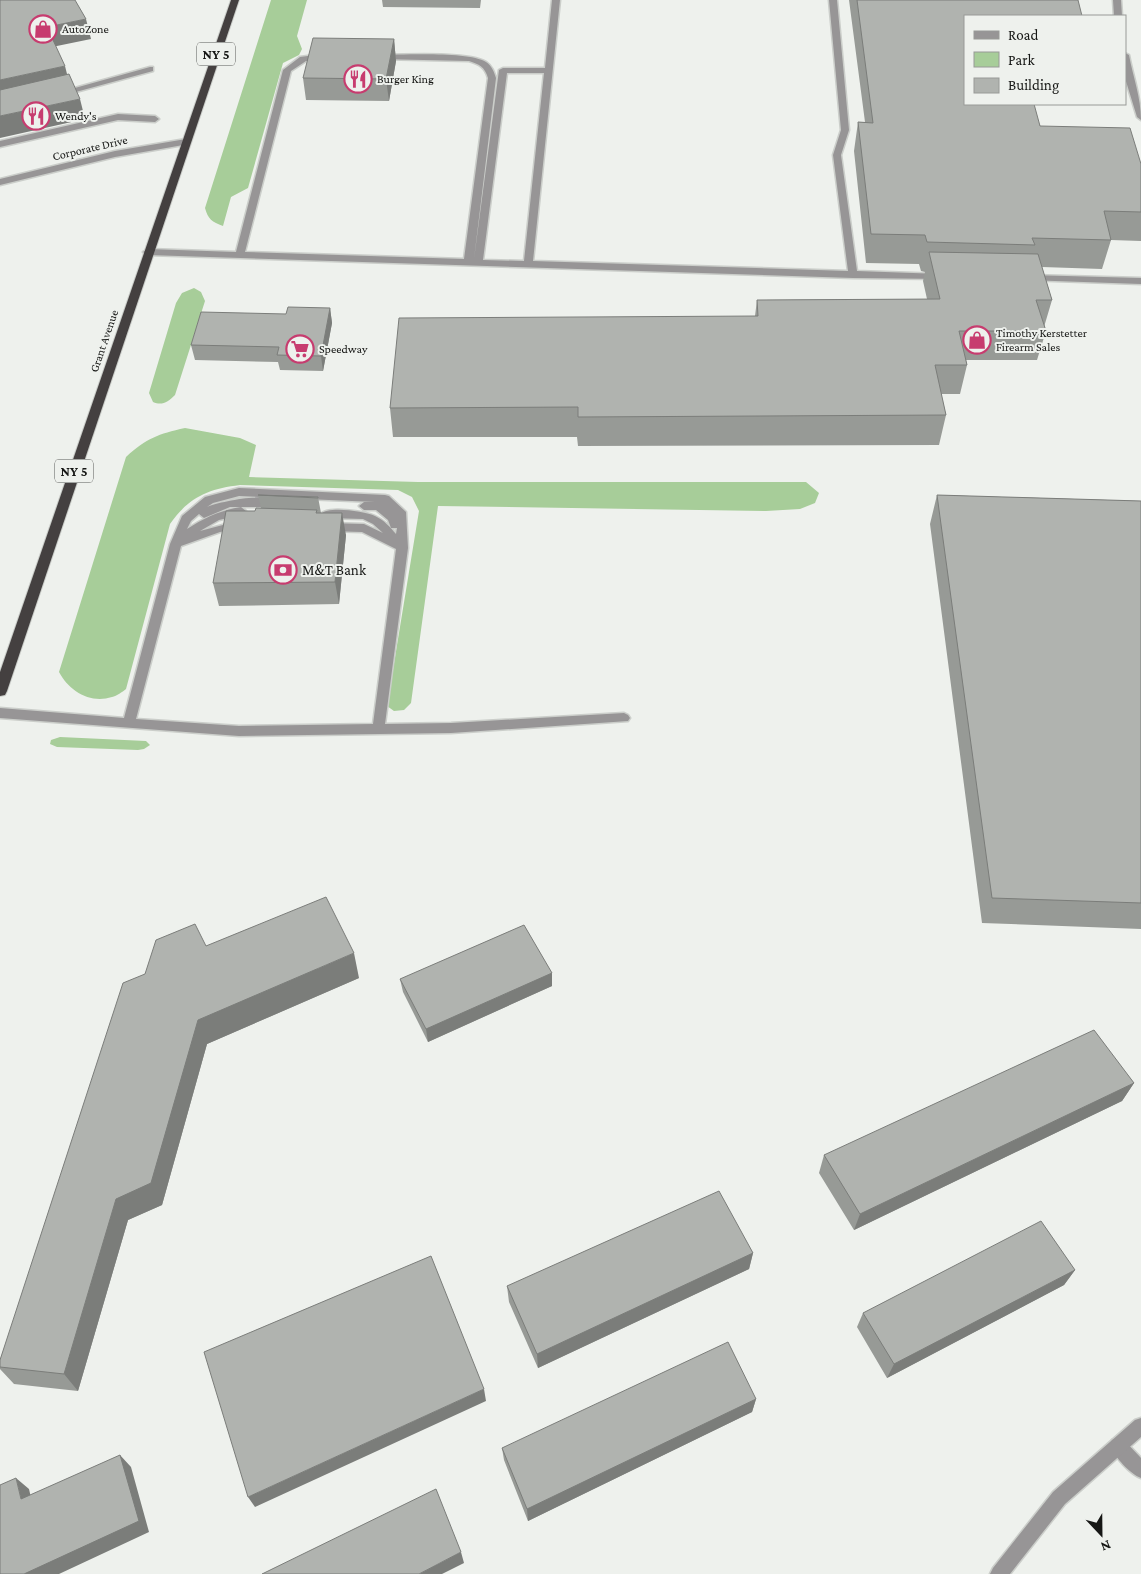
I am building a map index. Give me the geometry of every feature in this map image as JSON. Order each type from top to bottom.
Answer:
[{"type":"highway","name":"Grant Avenue","points":[[0,691],[235,0]]},
{"type":"street","points":[[528,264],[556,0]]},
{"type":"street","points":[[833,0],[845,130],[838,155],[853,275]]},
{"type":"street","points":[[1117,0],[1118,15]]},
{"type":"street","points":[[240,255],[287,70],[296,61],[309,56],[337,56]]},
{"type":"street","points":[[365,57],[469,59],[482,62],[490,69],[492,78],[468,262]]},
{"type":"street","points":[[1126,61],[1129,78],[1141,117]]},
{"type":"street","points":[[56,94],[150,69]]},
{"type":"street","points":[[478,262],[503,70],[548,71]]},
{"type":"street","points":[[0,144],[118,117],[155,118]]},
{"type":"street","name":"Corporate Drive","points":[[0,182],[115,154],[186,142]]},
{"type":"street","points":[[148,252],[952,277]]},
{"type":"street","points":[[1022,278],[1141,281]]},
{"type":"street","points":[[129,723],[176,544],[186,519],[209,500],[239,492],[385,499],[402,515],[402,548],[378,729]]},
{"type":"street","points":[[176,544],[195,528],[215,518],[239,511],[288,513]]},
{"type":"street","points":[[318,514],[367,515],[382,524],[402,548]]},
{"type":"street","points":[[176,544],[218,529],[241,524],[250,525]]},
{"type":"street","points":[[316,526],[364,528],[402,548]]},
{"type":"street","points":[[0,713],[239,731],[451,728],[624,718]]},
{"type":"street","points":[[999,1574],[1059,1498],[1141,1426]]},
{"type":"street","points":[[1118,1446],[1141,1470]]},
{"type":"green space","points":[[271,0],[307,0],[297,36],[302,49],[299,55],[283,63],[248,188],[231,197],[223,226],[211,220],[205,208]]},
{"type":"green space","points":[[194,288],[201,292],[205,301],[175,395],[165,403],[159,404],[153,402],[149,393],[176,303],[182,293]]},
{"type":"green space","points":[[185,428],[240,438],[256,445],[249,477],[418,482],[806,482],[819,493],[815,503],[800,509],[766,511],[438,506],[411,703],[404,710],[394,711],[387,706],[419,511],[412,497],[398,490],[240,485],[218,489],[192,501],[184,507],[170,524],[126,689],[118,695],[104,699],[88,697],[68,685],[59,672],[126,457],[140,445],[153,438],[167,432]]},
{"type":"green space","points":[[60,737],[146,741],[150,745],[138,750],[57,747],[50,744],[51,740]]},
{"type":"building","points":[[0,0],[75,0],[86,19],[47,27],[65,66],[0,80]]},
{"type":"building","points":[[857,0],[1078,0],[1082,15],[964,15],[964,105],[1034,105],[1040,126],[1130,128],[1141,164],[1141,212],[1104,211],[1111,240],[1032,238],[1035,245],[927,242],[925,235],[871,234],[858,122],[873,123]]},
{"type":"building","points":[[313,38],[394,39],[386,79],[303,78]]},
{"type":"building","points":[[69,74],[80,99],[0,116],[0,90]]},
{"type":"building","points":[[929,252],[1038,254],[1052,300],[1036,300],[1046,331],[959,331],[967,365],[935,365],[946,415],[578,417],[578,407],[390,408],[399,318],[758,316],[757,300],[940,299]]},
{"type":"building","points":[[288,307],[330,308],[321,356],[277,355],[279,347],[191,345],[201,312],[286,314]]},
{"type":"building","points":[[258,495],[318,497],[318,498]]},
{"type":"building","points":[[937,495],[1141,501],[1141,903],[992,898]]},
{"type":"building","name":"M&T Bank","points":[[256,508],[317,510],[316,513],[342,513],[335,582],[213,583],[226,511],[255,511]]},
{"type":"building","points":[[326,897],[354,953],[198,1020],[151,1183],[116,1199],[64,1374],[0,1367],[0,1360],[123,983],[145,974],[156,940],[195,924],[206,946]]},
{"type":"building","points":[[524,925],[552,973],[426,1029],[400,979]]},
{"type":"building","points":[[1094,1030],[1134,1083],[860,1214],[824,1155]]},
{"type":"building","points":[[719,1191],[753,1253],[537,1354],[507,1286]]},
{"type":"building","points":[[1041,1221],[1075,1270],[894,1364],[863,1313]]},
{"type":"building","points":[[431,1256],[484,1389],[248,1497],[204,1352]]},
{"type":"building","points":[[728,1342],[756,1399],[527,1509],[502,1448]]},
{"type":"building","points":[[120,1455],[139,1521],[24,1574],[0,1574],[0,1485],[16,1478],[21,1499]]},
{"type":"building","points":[[436,1489],[461,1552],[419,1574],[262,1574]]},
{"type":"place","name":"AutoZone","points":[[43,29]]},
{"type":"place","name":"Burger King","points":[[358,79]]},
{"type":"place","name":"Wendy's","points":[[36,116]]},
{"type":"place","name":"Timothy Kerstetter Firearm Sales","points":[[977,340]]},
{"type":"place","name":"Speedway","points":[[300,349]]},
{"type":"place","name":"M&T Bank","points":[[283,570]]}]
